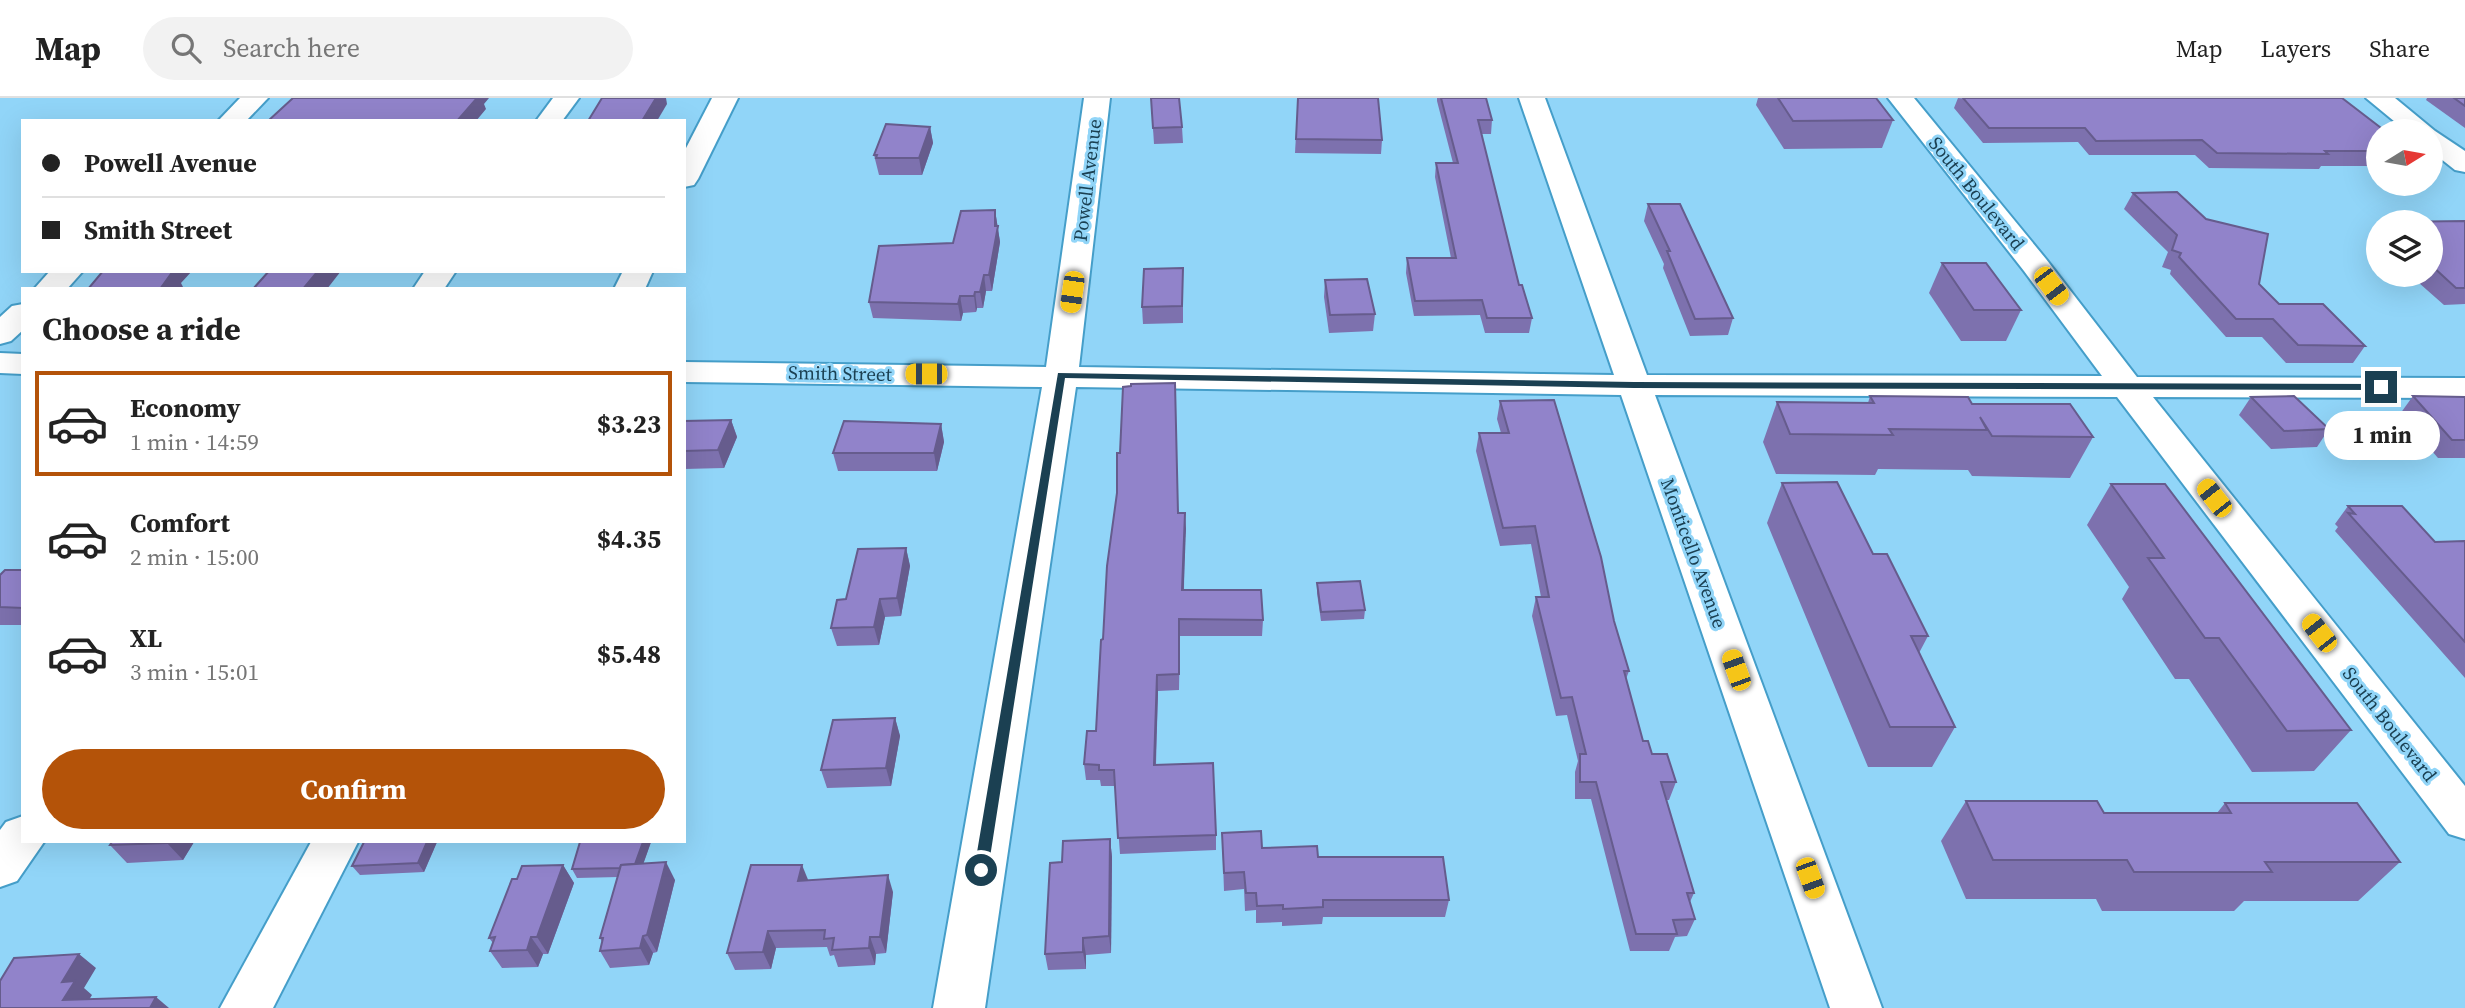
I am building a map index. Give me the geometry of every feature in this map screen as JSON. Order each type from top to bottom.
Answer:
[{"type":"street","points":[[233,119],[256,98]]},
{"type":"street","points":[[550,119],[566,98]]},
{"type":"street","points":[[686,175],[725,98]]},
{"type":"street","name":"Powell Avenue","points":[[959,1008],[1061,375],[1097,98]]},
{"type":"street","name":"Monticello Avenue","points":[[1532,98],[1856,1008]]},
{"type":"street","name":"South Boulevard","points":[[1901,98],[2035,265],[2465,820]]},
{"type":"street","points":[[2379,98],[2406,119]]},
{"type":"street","points":[[2443,147],[2465,164]]},
{"type":"street","points":[[51,287],[66,273]]},
{"type":"street","points":[[0,334],[21,315]]},
{"type":"street","points":[[0,363],[21,364]]},
{"type":"street","name":"Smith Street","points":[[686,372],[1061,375],[1634,385],[2465,388]]},
{"type":"street","points":[[0,866],[21,839]]},
{"type":"street","points":[[246,1008],[334,843]]},
{"type":"building","points":[[293,98],[477,98],[459,119],[270,119]]},
{"type":"building","points":[[602,98],[656,98],[643,119],[589,119]]},
{"type":"building","points":[[1151,98],[1179,98],[1182,127],[1153,128]]},
{"type":"building","points":[[1298,98],[1378,98],[1382,140],[1296,139]]},
{"type":"building","points":[[1441,98],[1486,98],[1492,120],[1478,120],[1519,285],[1522,285],[1532,318],[1487,318],[1482,300],[1415,301],[1407,258],[1456,258],[1436,163],[1458,163]]},
{"type":"building","points":[[1778,98],[1876,98],[1893,120],[1793,121]]},
{"type":"building","points":[[1963,98],[2342,98],[2369,119],[2366,119],[2366,151],[2325,151],[2328,154],[2217,153],[2202,140],[2096,141],[2085,128],[1989,128]]},
{"type":"building","points":[[2454,98],[2465,98],[2465,106]]},
{"type":"building","points":[[886,124],[930,127],[919,158],[876,158],[877,155],[874,155]]},
{"type":"building","points":[[2177,192],[2206,219],[2268,234],[2259,284],[2279,304],[2323,304],[2365,346],[2298,345],[2273,319],[2236,319],[2179,257],[2181,253],[2172,250],[2177,235],[2133,193]]},
{"type":"building","points":[[1648,204],[1680,204],[1733,318],[1695,319],[1667,251],[1670,251]]},
{"type":"building","points":[[995,210],[995,226],[998,226],[989,275],[984,275],[980,292],[975,292],[974,296],[960,296],[958,304],[869,302],[879,246],[953,243],[961,211]]},
{"type":"building","points":[[2443,221],[2465,221],[2465,288],[2456,288],[2443,276]]},
{"type":"building","points":[[1942,263],[1986,263],[2021,310],[1974,310]]},
{"type":"building","points":[[1183,268],[1182,306],[1142,307],[1144,269]]},
{"type":"building","points":[[101,273],[172,273],[161,287],[90,287]]},
{"type":"building","points":[[267,273],[316,273],[305,287],[255,287]]},
{"type":"building","points":[[1367,279],[1375,314],[1330,315],[1325,280]]},
{"type":"building","points":[[1175,383],[1178,513],[1185,513],[1182,590],[1261,590],[1263,620],[1179,619],[1179,674],[1157,675],[1154,765],[1213,763],[1216,835],[1118,838],[1114,770],[1099,770],[1099,765],[1084,764],[1087,731],[1096,731],[1107,566],[1117,493],[1117,453],[1120,453],[1123,387],[1131,384]]},
{"type":"building","points":[[1870,396],[1968,397],[1972,404],[2070,404],[2093,437],[1992,436],[1980,417],[1987,430],[1889,429],[1893,435],[1790,434],[1777,402],[1874,403]]},
{"type":"building","points":[[2294,396],[2329,429],[2284,431],[2251,397]]},
{"type":"building","points":[[2413,396],[2465,397],[2465,440],[2452,440]]},
{"type":"building","points":[[1554,400],[1601,557],[1614,621],[1629,671],[1624,671],[1643,741],[1648,741],[1652,754],[1667,754],[1676,782],[1661,782],[1694,893],[1687,893],[1695,919],[1673,920],[1677,934],[1636,934],[1596,782],[1580,782],[1580,754],[1586,754],[1572,697],[1561,698],[1536,597],[1549,597],[1535,526],[1503,528],[1479,433],[1509,433],[1500,401]]},
{"type":"building","points":[[731,420],[718,450],[686,451],[686,421]]},
{"type":"building","points":[[844,421],[941,424],[934,453],[833,453]]},
{"type":"building","points":[[1837,482],[1873,554],[1887,554],[1928,636],[1911,636],[1955,727],[1890,727],[1782,483]]},
{"type":"building","points":[[2111,484],[2165,484],[2351,730],[2287,731],[2219,638],[2205,638],[2148,558],[2164,558]]},
{"type":"building","points":[[2348,506],[2402,506],[2435,542],[2465,541],[2465,642],[2348,513],[2355,514]]},
{"type":"building","points":[[906,548],[897,598],[880,599],[874,627],[831,628],[837,600],[846,599],[858,549]]},
{"type":"building","points":[[5,570],[21,570],[21,608],[0,607],[0,575]]},
{"type":"building","points":[[1360,581],[1365,610],[1321,612],[1317,583]]},
{"type":"building","points":[[895,718],[886,768],[821,770],[833,720]]},
{"type":"building","points":[[1966,801],[2097,801],[2104,813],[2231,813],[2225,803],[2357,803],[2400,862],[2265,862],[2272,872],[2134,872],[2127,860],[1993,860]]},
{"type":"building","points":[[1261,831],[1262,848],[1317,846],[1318,857],[1443,857],[1449,900],[1323,900],[1323,907],[1283,909],[1283,905],[1257,906],[1256,893],[1246,893],[1244,872],[1224,873],[1222,833]]},
{"type":"building","points":[[1110,839],[1109,936],[1083,938],[1083,952],[1045,954],[1050,863],[1062,862],[1063,841]]},
{"type":"building","points":[[111,843],[167,843],[110,845]]},
{"type":"building","points":[[364,843],[427,843],[418,863],[352,866]]},
{"type":"building","points":[[580,843],[643,843],[635,864],[621,865],[620,868],[572,869]]},
{"type":"building","points":[[666,862],[647,935],[643,936],[640,948],[600,951],[603,938],[600,938],[621,865]]},
{"type":"building","points":[[563,865],[537,937],[531,937],[527,950],[490,951],[495,937],[489,938],[512,879],[517,879],[522,866]]},
{"type":"building","points":[[751,865],[802,865],[798,881],[888,875],[880,937],[870,937],[869,948],[832,950],[834,938],[824,939],[825,930],[768,931],[763,952],[727,953]]},
{"type":"building","points":[[79,954],[62,982],[75,981],[63,1000],[156,997],[150,1008],[0,1008],[0,981],[14,958]]},
{"type":"route","points":[[981,870],[1061,375],[1634,385],[2381,387]]}]
